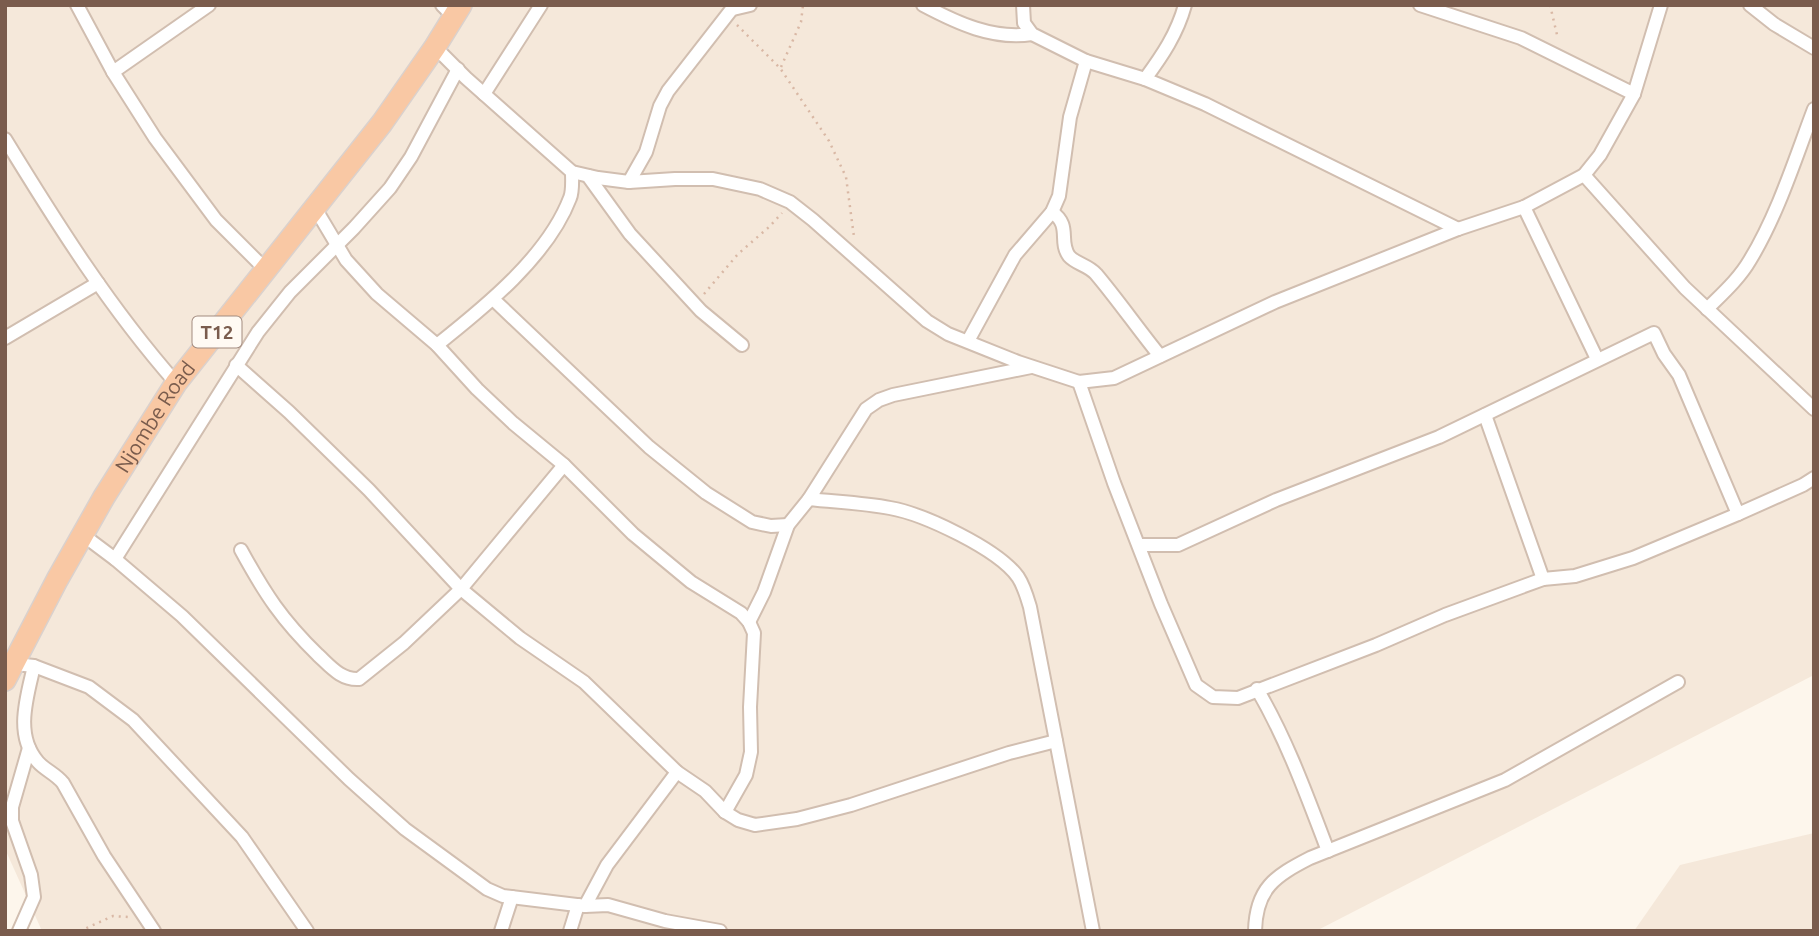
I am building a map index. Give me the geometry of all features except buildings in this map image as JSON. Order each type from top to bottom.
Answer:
[{"type":"highway","name":"Njombe Road","points":[[18,670],[57,580],[104,497],[176,383],[382,123],[435,47],[453,9]]},
{"type":"street","points":[[77,5],[113,72],[155,138],[216,220],[266,270]]},
{"type":"street","points":[[113,72],[209,5]]},
{"type":"street","points":[[484,94],[541,5]]},
{"type":"street","points":[[629,182],[646,152],[660,106],[668,91],[732,10],[750,5]]},
{"type":"street","points":[[923,5],[953,21],[1002,35],[1032,34]]},
{"type":"street","points":[[1023,5],[1024,23],[1032,34],[1086,61],[1145,79],[1205,104],[1458,229]]},
{"type":"street","points":[[1145,79],[1180,24],[1185,5]]},
{"type":"street","points":[[1420,5],[1521,38],[1634,94]]},
{"type":"street","points":[[435,47],[572,172],[629,182],[713,179],[760,188],[790,202],[927,321],[948,334],[1079,382],[1114,378],[1275,302],[1458,229],[1524,207],[1584,175],[1600,155],[1634,94],[1661,5]]},
{"type":"street","points":[[1750,5],[1774,24],[1814,48]]},
{"type":"street","points":[[968,341],[1015,255],[1052,212],[1059,196],[1070,117],[1086,61]]},
{"type":"street","points":[[115,559],[258,332],[290,292],[390,188],[411,157],[458,69]]},
{"type":"street","points":[[1707,309],[1729,288],[1750,261],[1776,208],[1814,109]]},
{"type":"street","points":[[5,139],[65,237],[138,340],[176,383]]},
{"type":"street","points":[[438,345],[493,299],[538,250],[561,217],[571,196],[572,172]]},
{"type":"street","points":[[1584,175],[1685,288],[1814,409]]},
{"type":"street","points":[[588,176],[630,234],[695,305],[742,345]]},
{"type":"street","points":[[1524,207],[1597,359]]},
{"type":"street","points":[[315,208],[346,260],[377,295],[438,345],[453,365],[495,406],[564,464],[633,534],[691,582],[749,622],[754,633],[750,707],[751,752],[746,775],[725,812]]},
{"type":"street","points":[[1052,212],[1060,217],[1070,256],[1094,272],[1160,356]]},
{"type":"street","points":[[5,338],[98,283]]},
{"type":"street","points":[[493,299],[649,447],[706,493],[752,522],[771,526],[788,525]]},
{"type":"street","points":[[1139,545],[1178,545],[1276,500],[1439,437],[1654,333],[1664,354],[1679,374],[1738,514]]},
{"type":"street","points":[[236,365],[369,490],[461,589],[520,638],[584,682],[677,772],[705,791],[725,812],[738,820],[755,825],[797,819],[851,805],[1009,753],[1056,741]]},
{"type":"street","points":[[749,622],[764,592],[788,525],[809,499],[866,409],[879,400],[919,389],[1033,367]]},
{"type":"street","points":[[1079,382],[1114,483],[1161,604],[1196,685],[1213,697],[1238,698],[1543,579],[1575,576],[1633,558],[1738,514],[1814,478]]},
{"type":"street","points":[[1485,415],[1543,579]]},
{"type":"street","points":[[241,550],[279,615],[340,675],[359,679],[461,589],[564,464]]},
{"type":"street","points":[[809,499],[892,508],[931,521],[959,533],[1010,568],[1018,578],[1030,607],[1093,931]]},
{"type":"street","points":[[83,535],[191,624],[349,779],[405,829],[487,889],[503,896],[582,906],[608,905],[664,926],[720,931]]},
{"type":"street","points":[[151,926],[104,856],[63,783],[56,774],[38,762],[29,748],[24,732],[25,707],[18,670],[89,687],[133,720],[242,837],[307,931]]},
{"type":"street","points":[[1255,931],[1255,915],[1265,891],[1280,874],[1328,851],[1505,780],[1678,682]]},
{"type":"street","points":[[1257,689],[1300,776],[1328,851]]},
{"type":"street","points":[[19,931],[34,897],[31,875],[12,821],[12,807],[29,748]]},
{"type":"street","points":[[570,931],[607,865],[677,772]]},
{"type":"street","points":[[501,931],[512,897]]},
{"type":"path","points":[[780,68],[801,22],[803,5]]},
{"type":"path","points":[[1550,5],[1563,58]]},
{"type":"path","points":[[732,10],[780,68],[829,141],[846,177],[858,260]]},
{"type":"path","points":[[695,305],[738,254],[769,228],[790,202]]},
{"type":"path","points":[[80,931],[113,916],[151,926]]},
{"type":"shaded area","points":[[5,5],[1814,5],[1814,675],[1316,931],[42,931],[5,849]]},
{"type":"shaded area","points":[[1814,833],[1814,931],[1634,931],[1680,865]]}]
